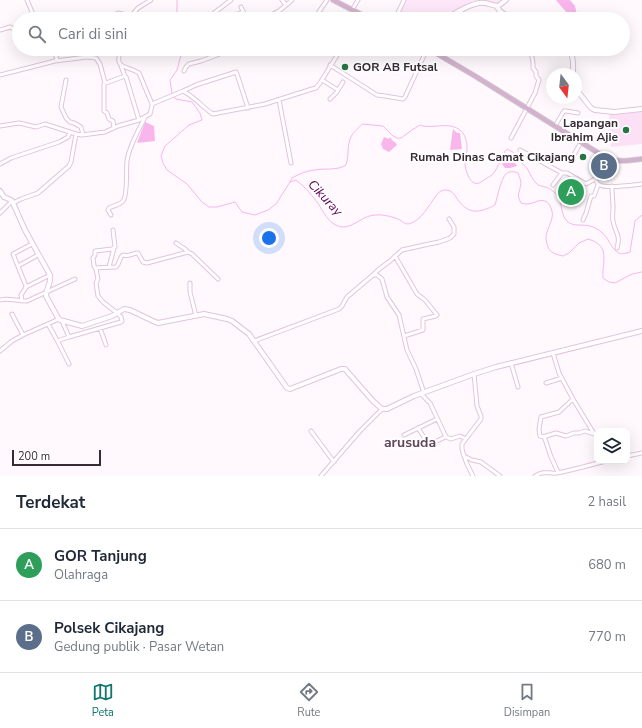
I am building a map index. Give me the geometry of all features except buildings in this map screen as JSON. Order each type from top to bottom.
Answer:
[{"type":"main road","points":[[333,0],[352,10]]},
{"type":"main road","points":[[440,56],[476,76],[603,156],[617,161],[642,159]]},
{"type":"street","points":[[27,0],[31,12]]},
{"type":"street","points":[[134,12],[151,0]]},
{"type":"street","points":[[215,12],[231,0]]},
{"type":"street","points":[[282,0],[286,5]]},
{"type":"street","points":[[277,12],[292,0]]},
{"type":"street","points":[[318,12],[326,0]]},
{"type":"street","points":[[352,10],[358,0]]},
{"type":"street","points":[[398,12],[404,0]]},
{"type":"street","points":[[496,6],[506,0]]},
{"type":"street","points":[[458,12],[474,4],[485,3],[496,6],[501,12]]},
{"type":"street","points":[[241,7],[243,12]]},
{"type":"street","points":[[0,30],[12,27]]},
{"type":"street","points":[[55,61],[57,58],[56,56]]},
{"type":"street","points":[[118,56],[130,86],[139,120]]},
{"type":"street","points":[[184,71],[189,64],[214,56]]},
{"type":"street","points":[[183,91],[214,114],[248,108],[300,94],[316,88],[336,56]]},
{"type":"street","points":[[330,65],[377,95],[404,99],[425,56]]},
{"type":"street","points":[[511,138],[535,93],[539,80],[533,68],[531,56]]},
{"type":"street","points":[[572,56],[574,68]]},
{"type":"street","points":[[0,75],[55,61],[87,57],[96,58],[100,64],[105,83],[104,111],[107,112],[109,119],[113,121],[114,128]]},
{"type":"street","points":[[0,126],[19,123],[36,127],[45,124],[83,135],[105,132],[146,117],[151,113],[152,104],[139,73],[121,66]]},
{"type":"street","points":[[152,104],[174,96],[196,85],[236,72],[238,74],[248,108]]},
{"type":"street","points":[[105,83],[125,76]]},
{"type":"street","points":[[66,80],[61,107],[66,118],[70,122],[81,127],[83,135]]},
{"type":"street","points":[[322,80],[338,90]]},
{"type":"street","points":[[330,99],[337,92],[343,82]]},
{"type":"street","points":[[582,97],[591,108],[595,110],[614,112],[642,109]]},
{"type":"street","points":[[279,100],[291,163]]},
{"type":"street","points":[[555,126],[564,111],[578,113]]},
{"type":"street","points":[[111,215],[108,208],[122,202],[124,199],[126,191],[127,159],[146,117]]},
{"type":"street","points":[[0,164],[11,158],[59,142],[68,137],[70,132]]},
{"type":"street","points":[[0,213],[12,202],[38,193],[69,166],[76,134]]},
{"type":"street","points":[[571,160],[581,142]]},
{"type":"street","points":[[520,150],[562,173],[567,173],[586,184],[596,179]]},
{"type":"street","points":[[583,220],[590,196],[594,196],[598,185],[596,179],[603,156]]},
{"type":"street","points":[[553,185],[562,173]]},
{"type":"street","points":[[598,185],[612,186],[642,184]]},
{"type":"street","points":[[612,186],[612,201],[614,210],[612,216],[619,236],[617,248]]},
{"type":"street","points":[[0,191],[4,197],[12,202],[32,244],[50,275],[50,281],[46,293],[47,298],[69,337]]},
{"type":"street","points":[[254,341],[339,308],[342,306],[345,298],[354,292],[404,248],[439,242],[450,238],[454,234],[454,227],[449,219]]},
{"type":"street","points":[[109,267],[115,247],[113,230]]},
{"type":"street","points":[[176,243],[192,254],[218,279]]},
{"type":"street","points":[[26,287],[14,254],[32,244]]},
{"type":"street","points":[[58,342],[69,337],[122,321],[118,313],[102,302],[98,296],[96,283],[98,280],[93,258],[95,255],[94,251],[114,248]]},
{"type":"street","points":[[95,268],[115,267],[118,265],[121,256],[123,255],[128,256],[138,253],[143,262],[147,263],[188,252]]},
{"type":"street","points":[[18,266],[38,255]]},
{"type":"street","points":[[395,256],[417,294],[425,300],[437,315],[423,319],[423,330],[404,336]]},
{"type":"street","points":[[22,301],[21,295],[26,287],[50,275]]},
{"type":"street","points":[[373,275],[377,275],[382,279],[387,297],[399,314],[408,352],[416,369],[422,393],[430,403],[445,437]]},
{"type":"street","points":[[0,300],[29,300],[75,279]]},
{"type":"street","points":[[190,283],[190,292],[196,316]]},
{"type":"street","points":[[0,351],[12,341],[23,335],[60,320],[82,326],[112,316],[124,309],[128,309],[153,322],[158,323],[206,314],[229,319],[247,332],[287,388],[290,389],[341,369],[345,369],[382,409]]},
{"type":"street","points":[[12,314],[23,335]]},
{"type":"street","points":[[48,324],[69,364]]},
{"type":"street","points":[[100,328],[106,345]]},
{"type":"street","points":[[321,476],[360,431],[382,409],[387,409],[422,393],[496,367],[642,331]]},
{"type":"street","points":[[554,353],[562,378],[594,433]]},
{"type":"street","points":[[511,363],[518,387]]},
{"type":"street","points":[[473,476],[464,456],[462,446],[482,418],[477,406],[474,374]]},
{"type":"street","points":[[546,383],[562,378]]},
{"type":"street","points":[[573,399],[559,412],[540,417],[540,436],[556,433],[567,436],[585,431],[594,435]]},
{"type":"street","points":[[404,436],[437,419]]},
{"type":"street","points":[[418,428],[429,445],[445,437],[450,439],[459,436],[466,439]]},
{"type":"street","points":[[310,431],[334,462]]},
{"type":"street","points":[[544,436],[558,472]]},
{"type":"street","points":[[630,455],[642,453]]},
{"type":"street","points":[[464,456],[471,460],[481,462],[500,476]]},
{"type":"street","points":[[536,476],[546,472],[554,473],[594,464]]},
{"type":"shaded area","points":[[404,0],[506,0],[502,4],[474,4],[459,12],[398,12]]},
{"type":"shaded area","points":[[556,0],[570,0],[575,6],[576,12],[567,12]]},
{"type":"shaded area","name":"Lapangan Ibrahim Ajie","points":[[642,112],[642,144],[611,147],[609,115]]},
{"type":"shaded area","points":[[145,122],[154,126],[155,141],[137,143]]},
{"type":"shaded area","points":[[453,129],[457,133],[460,133],[462,149],[450,150]]},
{"type":"shaded area","points":[[384,137],[389,139],[390,137],[397,145],[389,152],[383,149],[381,144]]},
{"type":"shaded area","points":[[508,155],[510,158],[514,157],[513,160],[517,166],[505,168],[502,164]]},
{"type":"waterway","name":"Cikuray","points":[[177,0],[177,12]]},
{"type":"waterway","name":"Cikuray","points":[[172,94],[170,80],[177,70],[181,56]]},
{"type":"waterway","name":"Cikuray","points":[[174,97],[176,99],[192,102],[200,113],[202,120],[189,125],[165,146],[161,156],[163,163],[167,170],[187,184],[202,202],[209,207],[217,207],[235,202],[242,212],[255,215],[268,210],[276,204],[290,182],[296,180],[305,187],[324,214],[334,224],[345,227],[350,226],[370,216],[378,215],[392,217],[405,224],[409,224],[418,219],[436,195],[443,190],[451,191],[462,205],[471,210],[480,211],[495,205],[504,176],[509,172],[513,172],[518,173],[521,181],[519,195],[521,203],[528,204],[542,200],[547,202],[550,206],[552,217],[546,239],[548,247],[551,251],[555,254],[563,256],[569,253],[579,243],[588,239],[595,242],[603,250],[603,278],[609,282],[615,283],[632,274],[642,272]]},
{"type":"waterway","points":[[290,182],[292,178],[311,170],[339,168],[346,165],[350,139],[362,124],[383,126],[397,138],[401,138],[420,125],[451,126],[462,132],[465,136],[467,148],[465,166],[469,178],[474,183],[481,182],[492,175],[507,149],[518,157],[528,169],[536,183],[549,189],[557,195],[565,219],[569,223],[575,225],[587,225],[597,229],[605,235],[613,248],[619,253],[624,254],[630,252],[635,221],[642,215]]},
{"type":"place","name":"GOR AB Futsal","points":[[345,67]]},
{"type":"place","name":"Lapangan Ibrahim Ajie","points":[[626,130]]},
{"type":"place","name":"Rumah Dinas Camat Cikajang","points":[[583,157]]},
{"type":"place","name":"Polsek Cikajang","points":[[604,166]]},
{"type":"place","name":"GOR Tanjung","points":[[571,192]]},
{"type":"district","name":"arusuda","points":[[410,442]]}]
